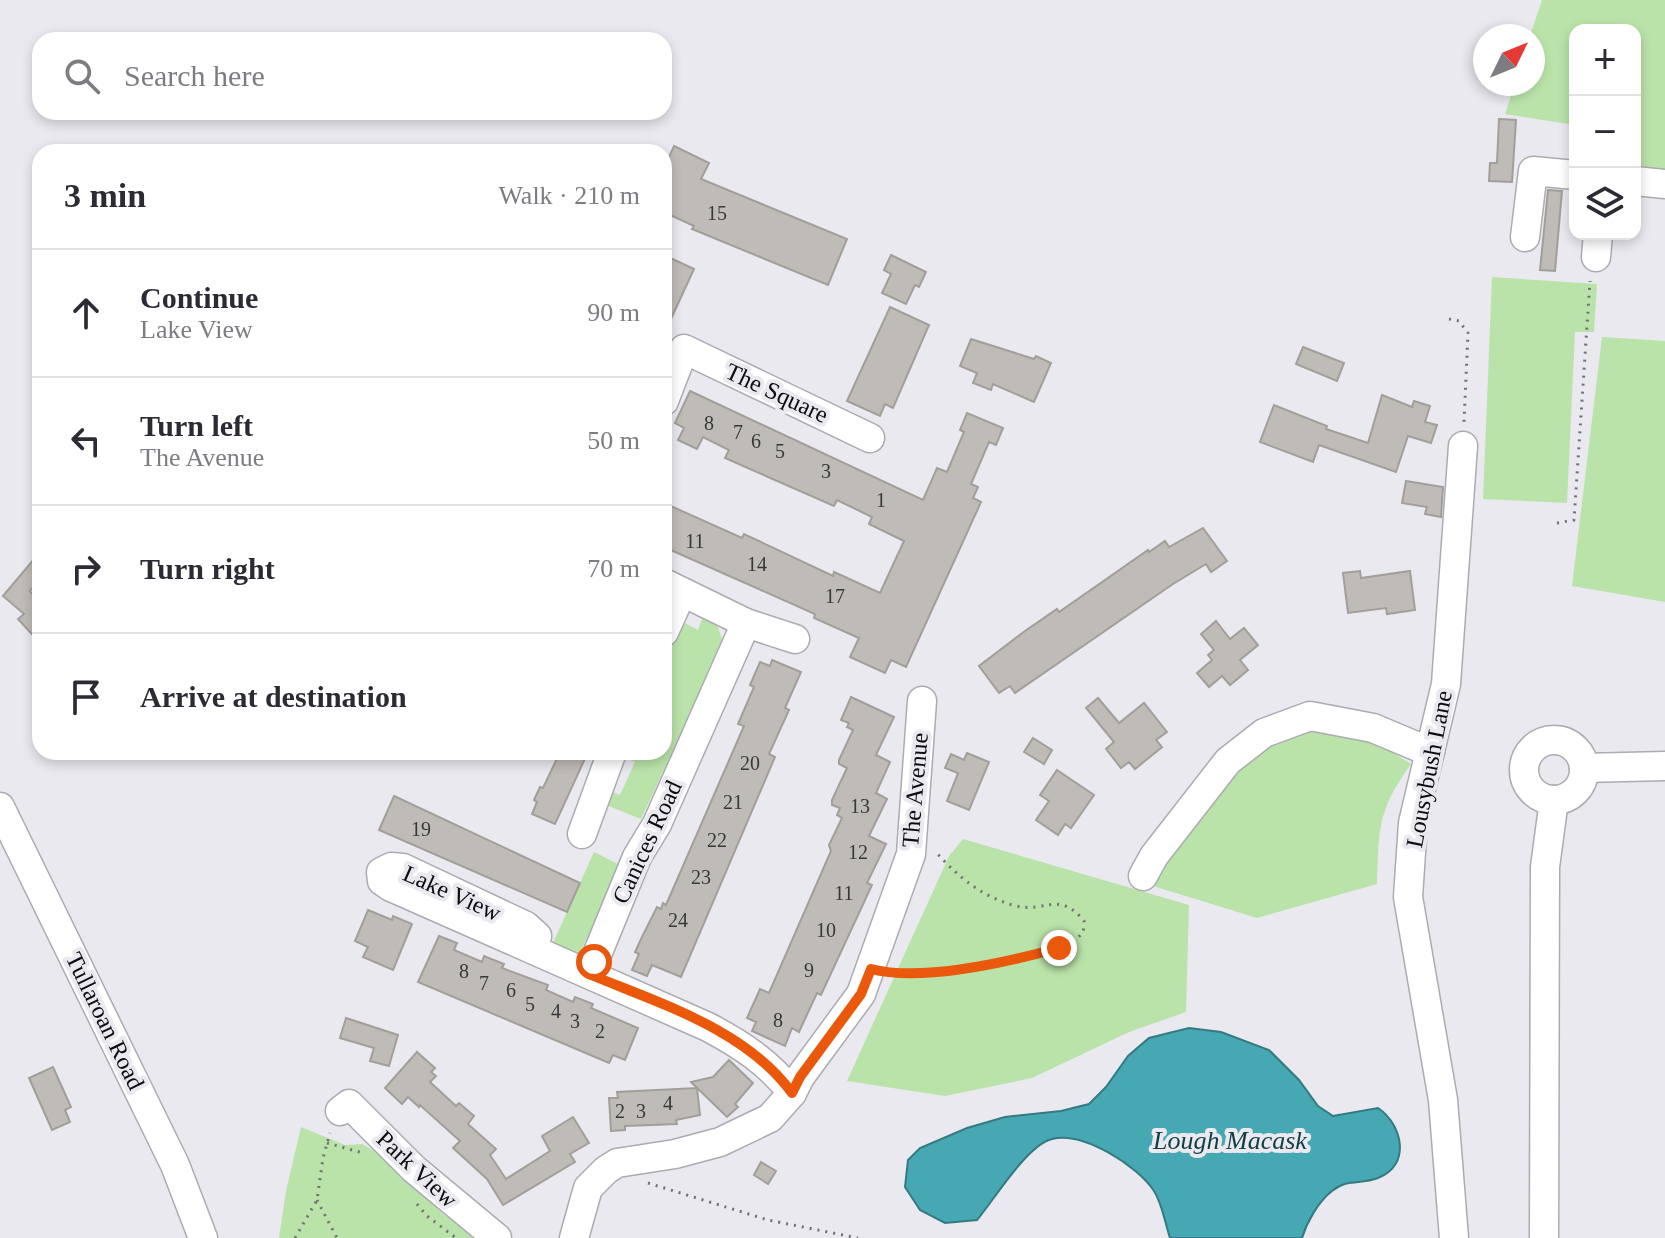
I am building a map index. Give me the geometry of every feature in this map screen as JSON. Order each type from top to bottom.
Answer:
[{"type":"street","points":[[1525,237],[1533,171],[1569,174]]},
{"type":"street","points":[[1641,182],[1665,184]]},
{"type":"street","name":"The Square","points":[[672,380],[684,349],[870,438]]},
{"type":"street","name":"Lousybush Lane","points":[[1454,1238],[1443,1100],[1408,897],[1413,823],[1446,684],[1463,446]]},
{"type":"street","points":[[673,588],[746,623],[795,639]]},
{"type":"street","name":"Canices Road","points":[[589,974],[637,857],[657,824],[746,623]]},
{"type":"street","name":"The Avenue","points":[[606,1170],[617,1163],[675,1154],[720,1142],[770,1118],[792,1093],[800,1077],[861,994],[911,854],[922,701]]},
{"type":"street","points":[[1143,876],[1154,856],[1228,761],[1264,733],[1310,716],[1373,728],[1430,752]]},
{"type":"street","points":[[1551,739],[1566,741],[1579,751],[1584,768],[1585,776],[1579,788],[1569,797],[1554,800],[1539,796],[1528,786],[1523,771],[1526,756],[1537,744],[1551,739]]},
{"type":"street","points":[[582,834],[609,760]]},
{"type":"street","points":[[1584,768],[1665,766]]},
{"type":"street","points":[[1544,1238],[1545,867],[1554,800]]},
{"type":"street","name":"Tullaroan Road","points":[[0,807],[175,1165],[203,1238]]},
{"type":"street","name":"Lake View","points":[[534,948],[537,936],[526,926],[403,868],[391,867],[381,872],[382,881],[391,887],[660,1004],[733,1040],[778,1075],[792,1093]]},
{"type":"street","name":"Park View","points":[[344,1114],[497,1238]]},
{"type":"street","points":[[574,1238],[588,1188],[606,1170]]},
{"type":"path","points":[[1557,523],[1574,520],[1589,282],[1597,246]]},
{"type":"path","points":[[1449,319],[1459,321],[1468,333],[1463,446]]},
{"type":"path","points":[[871,969],[909,974],[980,965],[1059,948],[1081,935],[1083,930],[1084,921],[1061,903],[1019,907],[979,892],[956,874],[913,823]]},
{"type":"path","points":[[295,1238],[317,1200],[323,1158],[335,1119],[344,1114]]},
{"type":"path","points":[[606,1170],[768,1220],[858,1238]]},
{"type":"path","points":[[317,1200],[337,1238]]},
{"type":"green space","points":[[1542,0],[1665,0],[1665,174],[1641,172],[1641,24],[1569,24],[1569,124],[1505,114],[1511,96],[1545,96],[1545,24],[1534,24]]},
{"type":"green space","points":[[1492,277],[1597,284],[1594,332],[1575,332],[1567,503],[1483,499]]},
{"type":"green space","points":[[1602,337],[1665,341],[1665,602],[1572,586]]},
{"type":"green space","points":[[702,619],[717,625],[723,642],[672,752],[672,645],[681,621],[698,630]]},
{"type":"green space","points":[[1297,731],[1344,734],[1379,744],[1411,764],[1392,795],[1382,821],[1377,884],[1257,918],[1153,886],[1205,809],[1236,771],[1267,743]]},
{"type":"green space","points":[[631,760],[668,760],[641,819],[606,805],[612,792],[620,795],[635,762]]},
{"type":"green space","points":[[963,839],[1189,905],[1186,1012],[1129,1032],[1032,1078],[945,1096],[847,1081],[949,856]]},
{"type":"green space","points":[[594,852],[622,866],[577,958],[564,953],[553,943]]},
{"type":"green space","points":[[301,1127],[345,1145],[362,1144],[376,1152],[391,1162],[444,1215],[483,1238],[279,1238]]},
{"type":"water","name":"Lough Macask","points":[[1189,1028],[1221,1032],[1269,1050],[1299,1080],[1318,1106],[1333,1116],[1378,1108],[1398,1134],[1400,1144],[1396,1164],[1378,1178],[1343,1184],[1332,1191],[1314,1213],[1302,1238],[1170,1238],[1154,1191],[1136,1171],[1094,1145],[1065,1138],[1052,1139],[1032,1151],[977,1220],[945,1223],[920,1210],[905,1187],[908,1160],[920,1148],[967,1128],[1005,1117],[1061,1111],[1089,1104],[1106,1087],[1128,1056],[1149,1038]]},
{"type":"building","points":[[1499,119],[1516,120],[1512,182],[1489,181],[1490,163],[1497,163]]},
{"type":"building","points":[[674,146],[709,163],[701,179],[847,239],[828,285],[692,229],[694,226],[672,216]]},
{"type":"building","points":[[1548,190],[1562,191],[1555,271],[1540,270]]},
{"type":"building","points":[[891,255],[926,272],[919,287],[915,285],[906,304],[882,293],[891,274],[884,270]]},
{"type":"building","points":[[672,259],[694,269],[672,317]]},
{"type":"building","points":[[890,307],[929,325],[893,408],[885,404],[880,416],[847,401]]},
{"type":"building","points":[[971,339],[1051,363],[1034,402],[993,384],[991,390],[973,383],[977,373],[960,366]]},
{"type":"building","points":[[1303,347],[1344,363],[1337,381],[1296,364]]},
{"type":"building","points":[[690,391],[923,500],[937,468],[947,472],[964,432],[960,430],[967,413],[1003,428],[996,445],[989,442],[971,484],[978,487],[973,498],[981,502],[906,667],[891,660],[885,673],[850,657],[859,638],[814,618],[815,614],[672,551],[672,507],[880,593],[904,541],[869,524],[872,517],[837,500],[834,506],[725,458],[729,450],[703,437],[697,449],[678,440],[684,428],[675,423]]},
{"type":"building","points":[[1382,395],[1412,407],[1414,401],[1430,406],[1425,422],[1437,425],[1431,443],[1408,436],[1396,472],[1319,445],[1313,462],[1260,442],[1274,405],[1327,426],[1326,429],[1368,443]]},
{"type":"building","points":[[1406,481],[1443,487],[1441,517],[1425,514],[1427,507],[1402,503]]},
{"type":"building","points":[[1203,528],[1227,561],[1211,572],[1206,564],[1173,584],[1015,693],[1010,686],[999,693],[979,666],[1057,609],[1059,612],[1148,550],[1165,541],[1169,547]]},
{"type":"building","points":[[32,562],[32,634],[18,619],[24,614],[3,596]]},
{"type":"building","points":[[1360,571],[1361,578],[1410,571],[1415,610],[1387,614],[1386,608],[1348,613],[1343,573]]},
{"type":"building","points":[[1216,621],[1230,639],[1244,628],[1258,645],[1240,660],[1248,670],[1230,685],[1222,676],[1209,687],[1197,673],[1212,660],[1208,655],[1214,650],[1201,634]]},
{"type":"building","points":[[772,660],[801,672],[785,708],[789,710],[769,754],[775,757],[681,977],[652,965],[647,976],[632,970],[639,954],[635,952],[657,907],[661,909],[663,903],[666,905],[744,726],[738,724],[754,687],[750,685],[760,662],[770,666]]},
{"type":"building","points":[[851,697],[894,717],[876,755],[890,762],[876,793],[887,799],[869,836],[886,844],[867,883],[872,885],[821,995],[817,993],[799,1032],[792,1028],[785,1046],[752,1031],[756,1022],[747,1018],[760,989],[769,993],[831,851],[829,845],[842,818],[837,815],[840,808],[832,805],[832,800],[847,768],[839,764],[839,760],[853,730],[847,727],[849,723],[841,720]]},
{"type":"building","points":[[1098,698],[1119,723],[1144,703],[1167,732],[1156,740],[1162,747],[1135,769],[1129,762],[1121,768],[1106,749],[1114,742],[1086,708]]},
{"type":"building","points":[[1033,738],[1052,750],[1044,764],[1024,752]]},
{"type":"building","points":[[967,753],[989,762],[969,810],[947,801],[958,773],[945,768],[951,754],[964,760]]},
{"type":"building","points":[[556,760],[584,760],[555,824],[532,814],[537,802],[534,800],[540,787],[543,788]]},
{"type":"building","points":[[1057,770],[1094,795],[1071,828],[1065,824],[1058,835],[1036,820],[1049,801],[1040,795]]},
{"type":"building","points":[[394,796],[580,883],[567,912],[379,830]]},
{"type":"building","points":[[368,910],[412,924],[393,970],[363,957],[368,947],[355,941]]},
{"type":"building","points":[[439,936],[457,943],[454,950],[482,962],[484,956],[504,964],[502,968],[548,985],[546,990],[573,1002],[575,997],[593,1004],[591,1008],[638,1028],[625,1060],[613,1055],[609,1063],[418,982]]},
{"type":"building","points":[[346,1018],[398,1035],[389,1066],[370,1061],[374,1048],[340,1038]]},
{"type":"building","points":[[417,1052],[435,1068],[431,1072],[436,1076],[430,1082],[456,1106],[459,1103],[474,1116],[468,1124],[496,1149],[490,1155],[506,1179],[550,1151],[542,1136],[573,1117],[589,1143],[570,1154],[575,1162],[503,1205],[487,1179],[453,1148],[460,1141],[420,1105],[408,1097],[402,1104],[385,1088]]},
{"type":"building","points":[[729,1060],[753,1083],[735,1104],[738,1107],[727,1117],[691,1082],[713,1077]]},
{"type":"building","points":[[53,1067],[71,1107],[65,1110],[70,1122],[52,1130],[29,1078]]},
{"type":"building","points":[[697,1088],[700,1115],[676,1120],[677,1124],[625,1126],[625,1130],[611,1131],[609,1098],[618,1098],[617,1092]]},
{"type":"building","points":[[761,1162],[776,1171],[768,1184],[754,1175]]},
{"type":"route","points":[[594,962],[589,974],[733,1040],[778,1075],[792,1093],[800,1077],[861,994],[871,969],[909,974],[949,970],[1059,948]]}]
